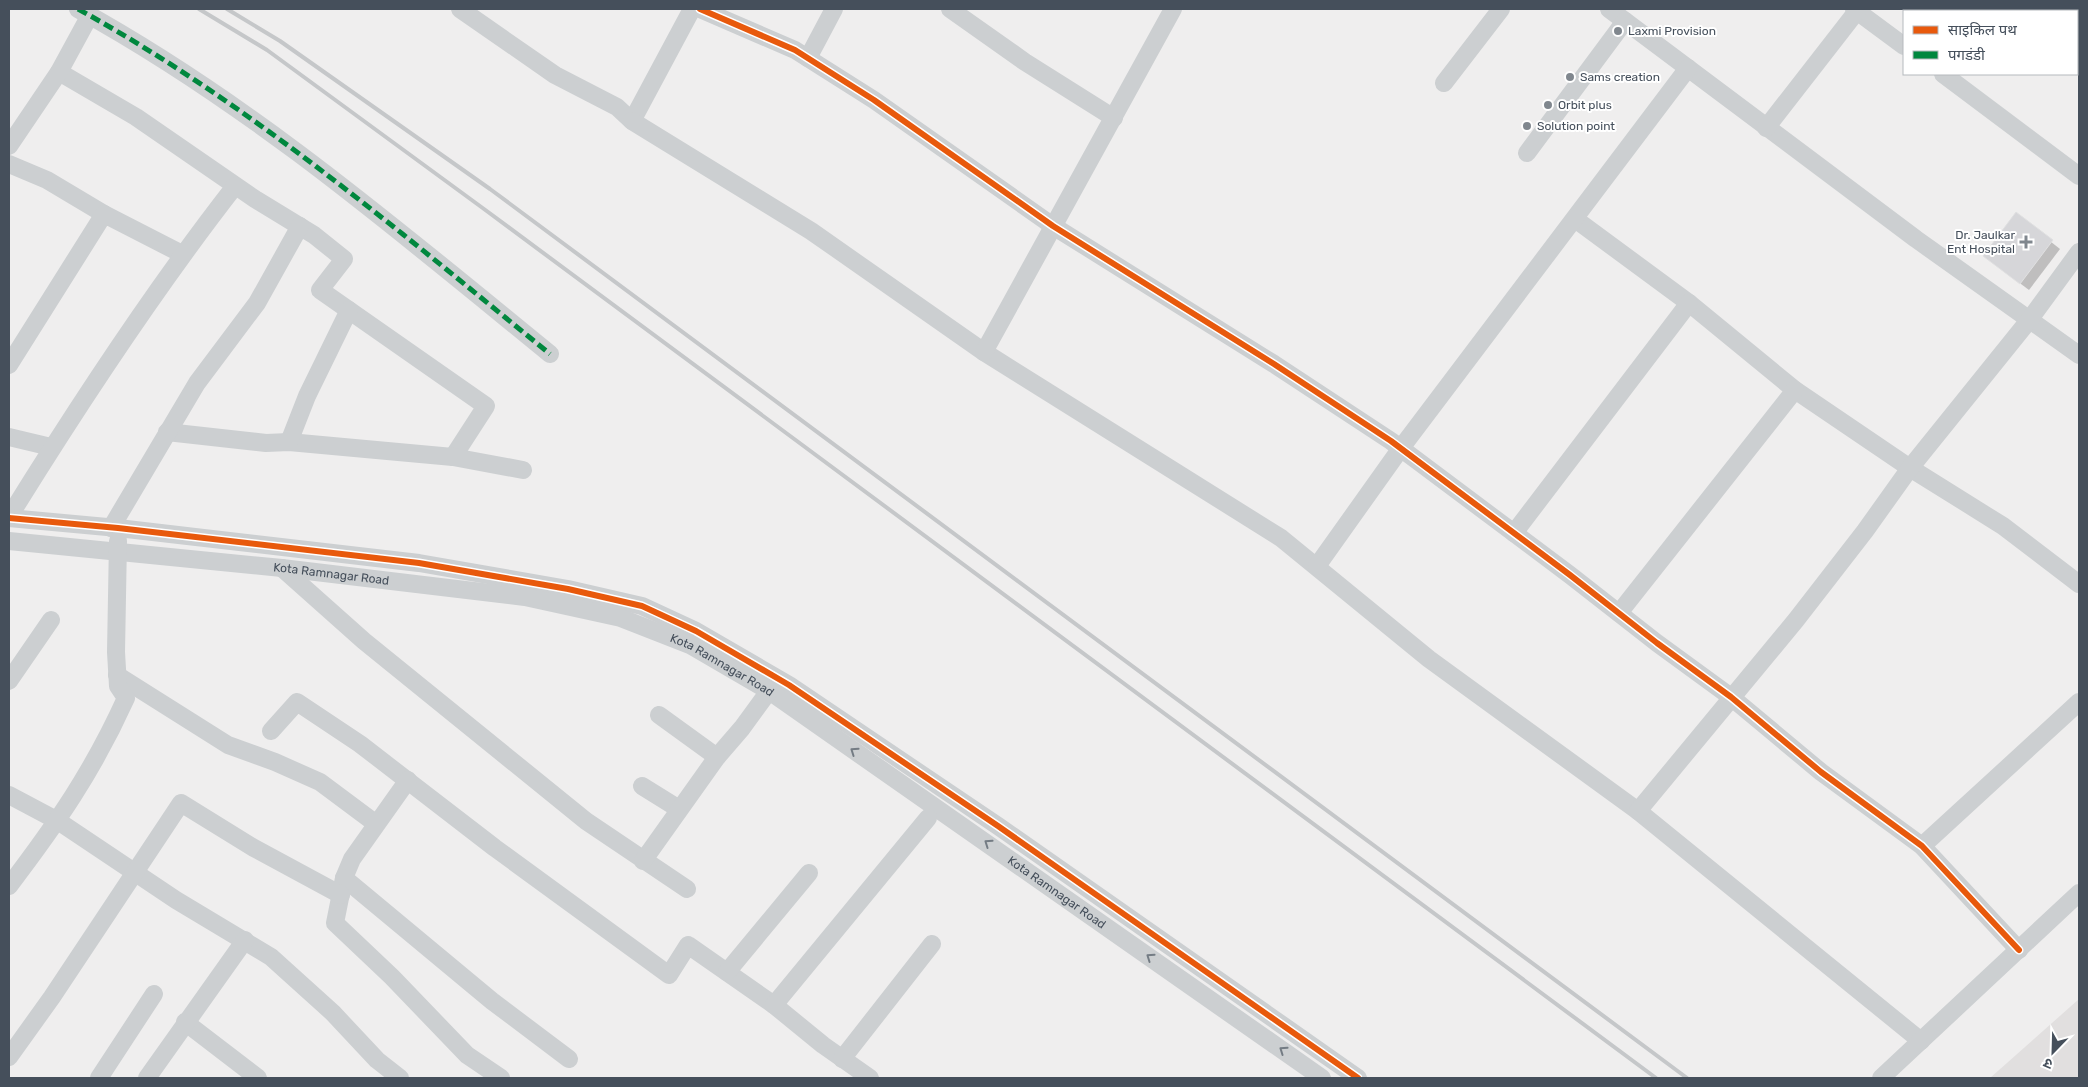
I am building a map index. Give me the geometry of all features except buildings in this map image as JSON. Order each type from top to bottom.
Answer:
[{"type":"street","points":[[460,9],[555,75],[617,107],[632,121],[811,232],[984,352],[1281,538],[1429,659],[1638,811],[1921,1041]]},
{"type":"street","points":[[632,121],[692,9]]},
{"type":"street","points":[[700,9],[795,50],[808,58],[874,100],[1053,226],[1274,364],[1401,448],[1731,697],[1821,772],[1922,846],[2019,950]]},
{"type":"street","points":[[808,58],[834,9]]},
{"type":"street","points":[[950,9],[1025,62],[1114,118]]},
{"type":"street","points":[[984,352],[1173,9]]},
{"type":"street","points":[[1444,83],[1501,9]]},
{"type":"street","points":[[1609,9],[1916,239],[2079,354]]},
{"type":"street","points":[[1766,128],[1856,10],[1903,45]]},
{"type":"street","points":[[9,146],[59,72],[84,12],[144,47],[294,148],[550,354]]},
{"type":"street","points":[[1528,153],[1625,21]]},
{"type":"street","points":[[1316,566],[1401,448],[1688,68]]},
{"type":"street","points":[[59,72],[136,118],[235,186],[300,226],[344,259],[320,290],[486,406],[453,457]]},
{"type":"street","points":[[1944,75],[2079,176]]},
{"type":"street","points":[[9,164],[47,180],[104,214],[182,254]]},
{"type":"street","points":[[235,186],[182,254],[51,447],[9,518],[420,562],[568,589],[642,606],[696,631],[789,685],[998,826],[1358,1078]]},
{"type":"street","points":[[9,365],[104,214]]},
{"type":"street","points":[[1575,219],[1689,303],[1795,390],[1910,468],[2003,526],[2079,584]]},
{"type":"street","points":[[9,886],[58,821],[92,768],[126,698],[118,686],[117,675],[118,550],[115,528],[167,432],[197,383],[257,303],[300,226]]},
{"type":"street","points":[[1638,811],[1860,539],[1910,468],[2030,319],[2079,252]]},
{"type":"street","points":[[1514,533],[1689,303]]},
{"type":"street","points":[[289,442],[307,396],[349,310]]},
{"type":"street","points":[[1619,613],[1795,390]]},
{"type":"street","points":[[167,432],[266,443],[289,442],[453,457],[523,470]]},
{"type":"street","points":[[9,437],[51,447]]},
{"type":"street","name":"Kota Ramnagar Road","points":[[9,541],[118,550],[525,597],[621,618],[690,644],[769,691],[1322,1078]]},
{"type":"street","points":[[282,568],[364,641],[586,821],[643,862],[687,889]]},
{"type":"street","points":[[9,681],[51,620]]},
{"type":"street","points":[[117,675],[228,745],[275,762],[320,782],[375,823]]},
{"type":"street","points":[[643,862],[717,757],[742,728],[769,691]]},
{"type":"street","points":[[271,731],[297,702],[360,744],[495,848],[669,975],[688,945],[774,1005],[842,1059],[870,1078]]},
{"type":"street","points":[[1922,846],[2079,702]]},
{"type":"street","points":[[659,715],[717,757]]},
{"type":"street","points":[[408,780],[375,823],[352,859],[344,878],[335,923],[392,977],[467,1055],[501,1078]]},
{"type":"street","points":[[642,786],[679,810]]},
{"type":"street","points":[[9,796],[58,821],[133,872],[278,963],[333,1012],[377,1060],[400,1078]]},
{"type":"street","points":[[9,1057],[52,997],[133,872],[182,803],[254,848],[341,895]]},
{"type":"street","points":[[774,1005],[928,818]]},
{"type":"street","points":[[727,972],[808,873]]},
{"type":"street","points":[[344,878],[492,1001],[569,1059]]},
{"type":"street","points":[[1881,1078],[2079,894]]},
{"type":"street","points":[[147,1078],[244,940]]},
{"type":"street","points":[[842,1059],[932,944]]},
{"type":"street","points":[[99,1078],[154,994]]},
{"type":"street","points":[[185,1022],[258,1078]]},
{"type":"shaded area","points":[[2079,999],[2079,1078],[1990,1078]]},
{"type":"railway","points":[[199,9],[267,50],[484,209],[1656,1078]]},
{"type":"railway","points":[[227,9],[280,41],[490,189],[1687,1078]]},
{"type":"marked path","points":[[78,9],[203,85],[263,127],[437,261],[550,354]]},
{"type":"cycle path","points":[[700,9],[795,50],[874,100],[1053,226],[1274,364],[1391,441],[1731,697],[1821,772],[1922,846],[2019,950]]},
{"type":"cycle path","points":[[9,518],[118,528],[419,563],[568,589],[642,606],[696,631],[789,685],[998,826],[1358,1078]]},
{"type":"place","name":"Laxmi Provision","points":[[1618,31]]},
{"type":"place","name":"Sams creation","points":[[1570,77]]},
{"type":"place","name":"Orbit plus","points":[[1548,105]]},
{"type":"place","name":"Solution point","points":[[1527,126]]},
{"type":"place","name":"Dr. Jaulkar Ent Hospital","points":[[2026,242]]}]
